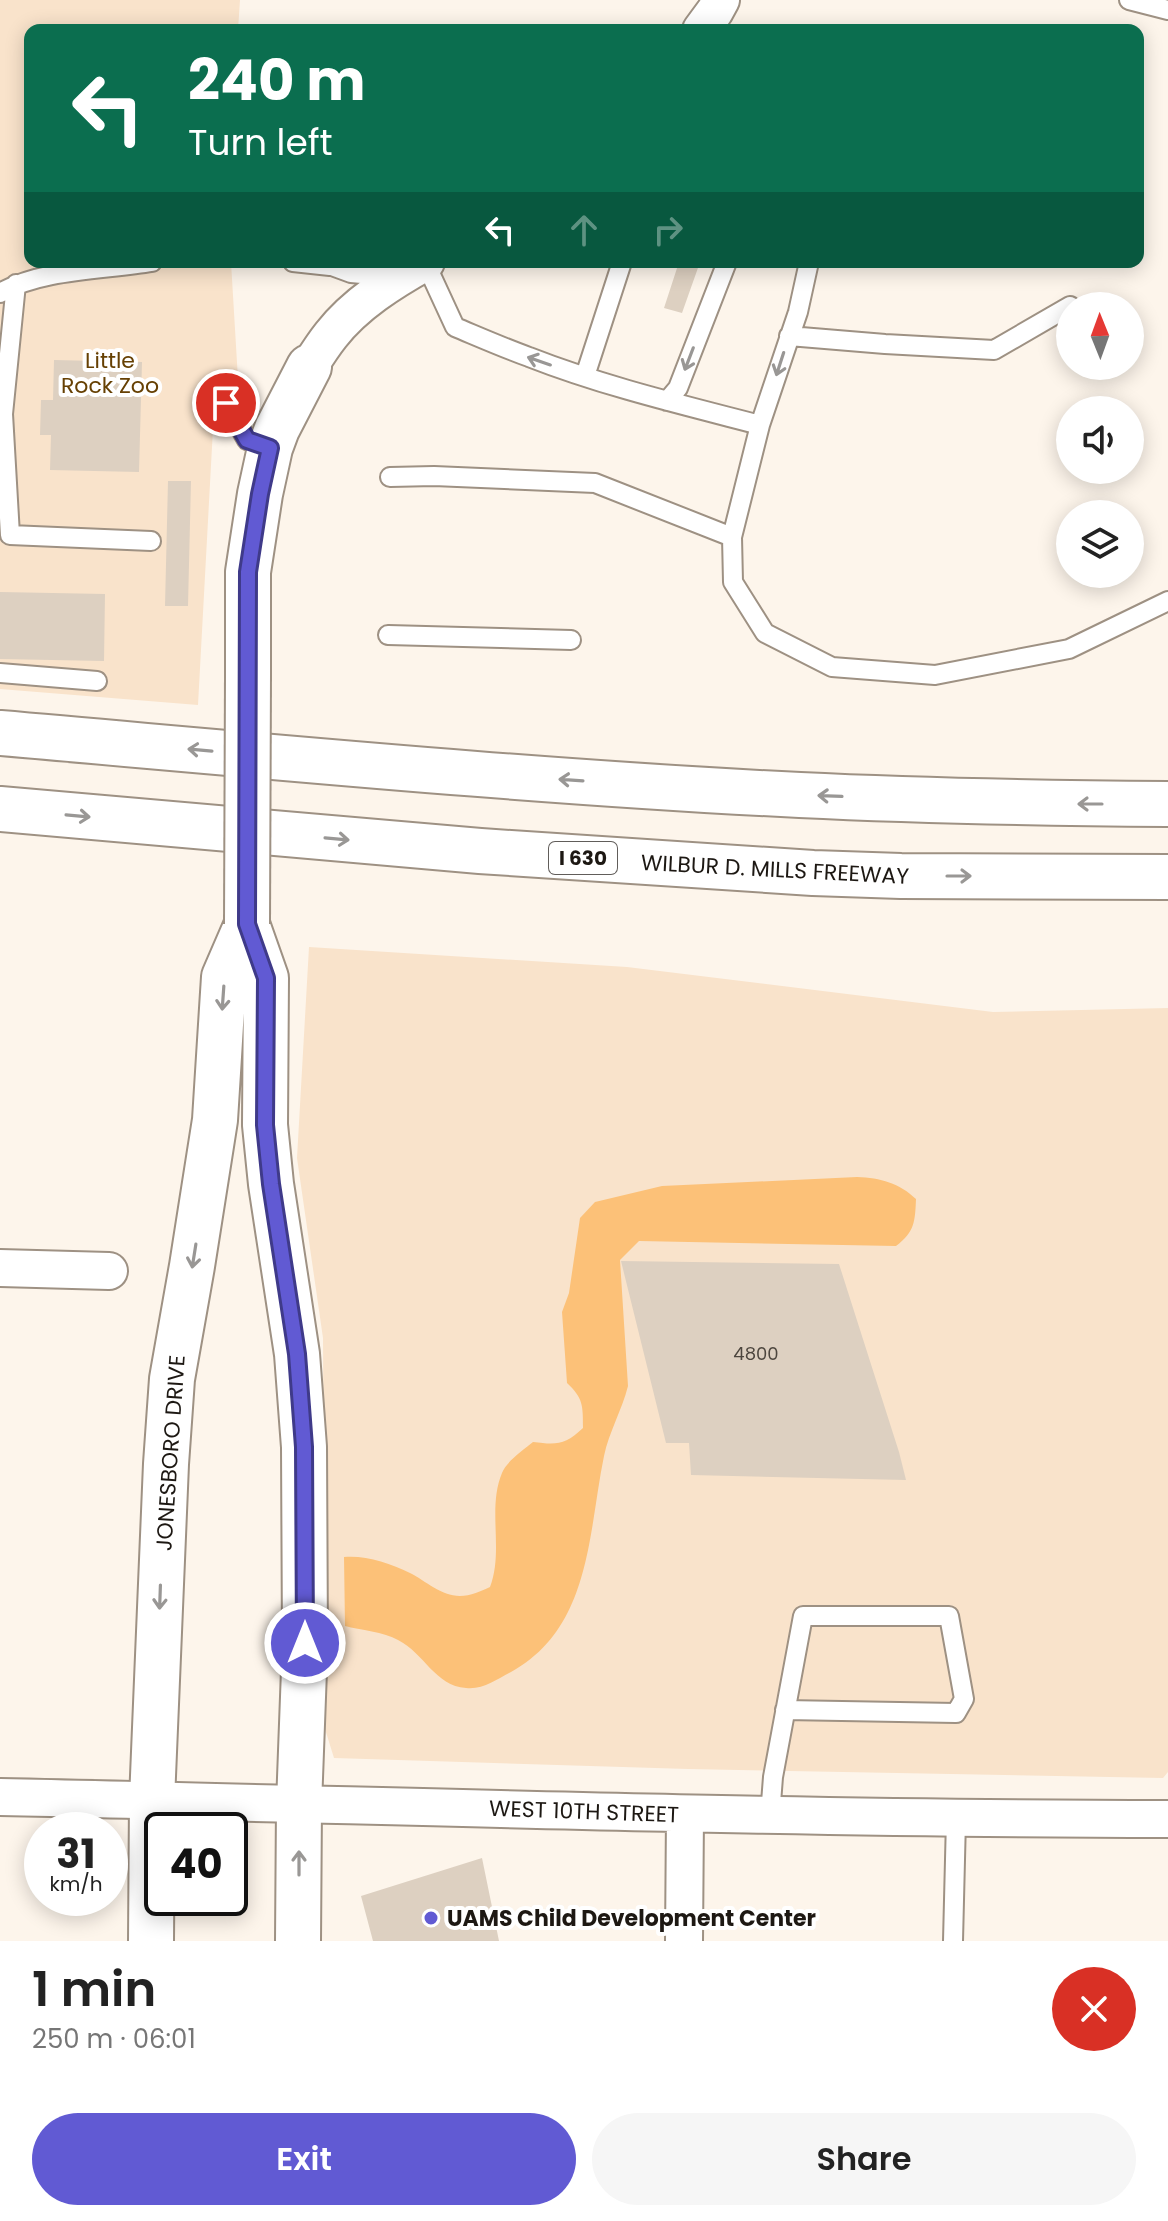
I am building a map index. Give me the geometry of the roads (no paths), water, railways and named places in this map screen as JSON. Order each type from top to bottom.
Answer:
[{"type":"main road","name":"JONESBORO DRIVE","points":[[298,1941],[305,1643],[304,1447],[297,1354],[265,1125],[266,978],[247,924],[248,572],[270,448],[309,367]]},
{"type":"main road","points":[[0,733],[476,774],[799,795],[1016,803],[1168,804]]},
{"type":"main road","name":"WILBUR D. MILLS FREEWAY","points":[[0,809],[480,851],[813,873],[1168,877]]},
{"type":"main road","name":"JONESBORO DRIVE","points":[[151,1941],[152,1800],[172,1379],[215,1120],[224,977],[247,924]]},
{"type":"street","points":[[705,24],[721,0]]},
{"type":"street","name":"JONESBORO DRIVE","points":[[309,367],[332,333],[362,305],[416,268]]},
{"type":"street","points":[[0,1268],[109,1271]]},
{"type":"street","name":"WEST 10TH STREET","points":[[0,1797],[770,1816],[1168,1819]]},
{"type":"street","points":[[684,1941],[685,1814]]},
{"type":"lane","points":[[1129,0],[1168,10]]},
{"type":"lane","points":[[105,268],[73,272],[8,289],[3,414],[10,535],[151,541]]},
{"type":"lane","points":[[337,268],[351,273],[406,268]]},
{"type":"lane","points":[[418,268],[455,327],[530,358],[585,376],[760,425]]},
{"type":"lane","points":[[585,376],[620,268]]},
{"type":"lane","points":[[667,401],[678,388],[725,268]]},
{"type":"lane","points":[[808,268],[798,312],[760,425],[732,537],[733,582],[765,633],[832,667],[935,675],[1069,649],[1168,601]]},
{"type":"lane","points":[[789,336],[994,350],[1056,314]]},
{"type":"lane","points":[[226,403],[247,440],[270,448]]},
{"type":"lane","points":[[390,477],[595,483],[732,537]]},
{"type":"lane","points":[[388,635],[571,640]]},
{"type":"lane","points":[[0,673],[97,681]]},
{"type":"lane","points":[[770,1816],[773,1777],[785,1710],[803,1616],[949,1616],[964,1699],[956,1713],[785,1710]]},
{"type":"lane","points":[[953,1941],[956,1819]]},
{"type":"place","name":"UAMS Child Development Center","points":[[431,1918]]},
{"type":"park label","name":"Little Rock Zoo","points":[[110,372]]}]
